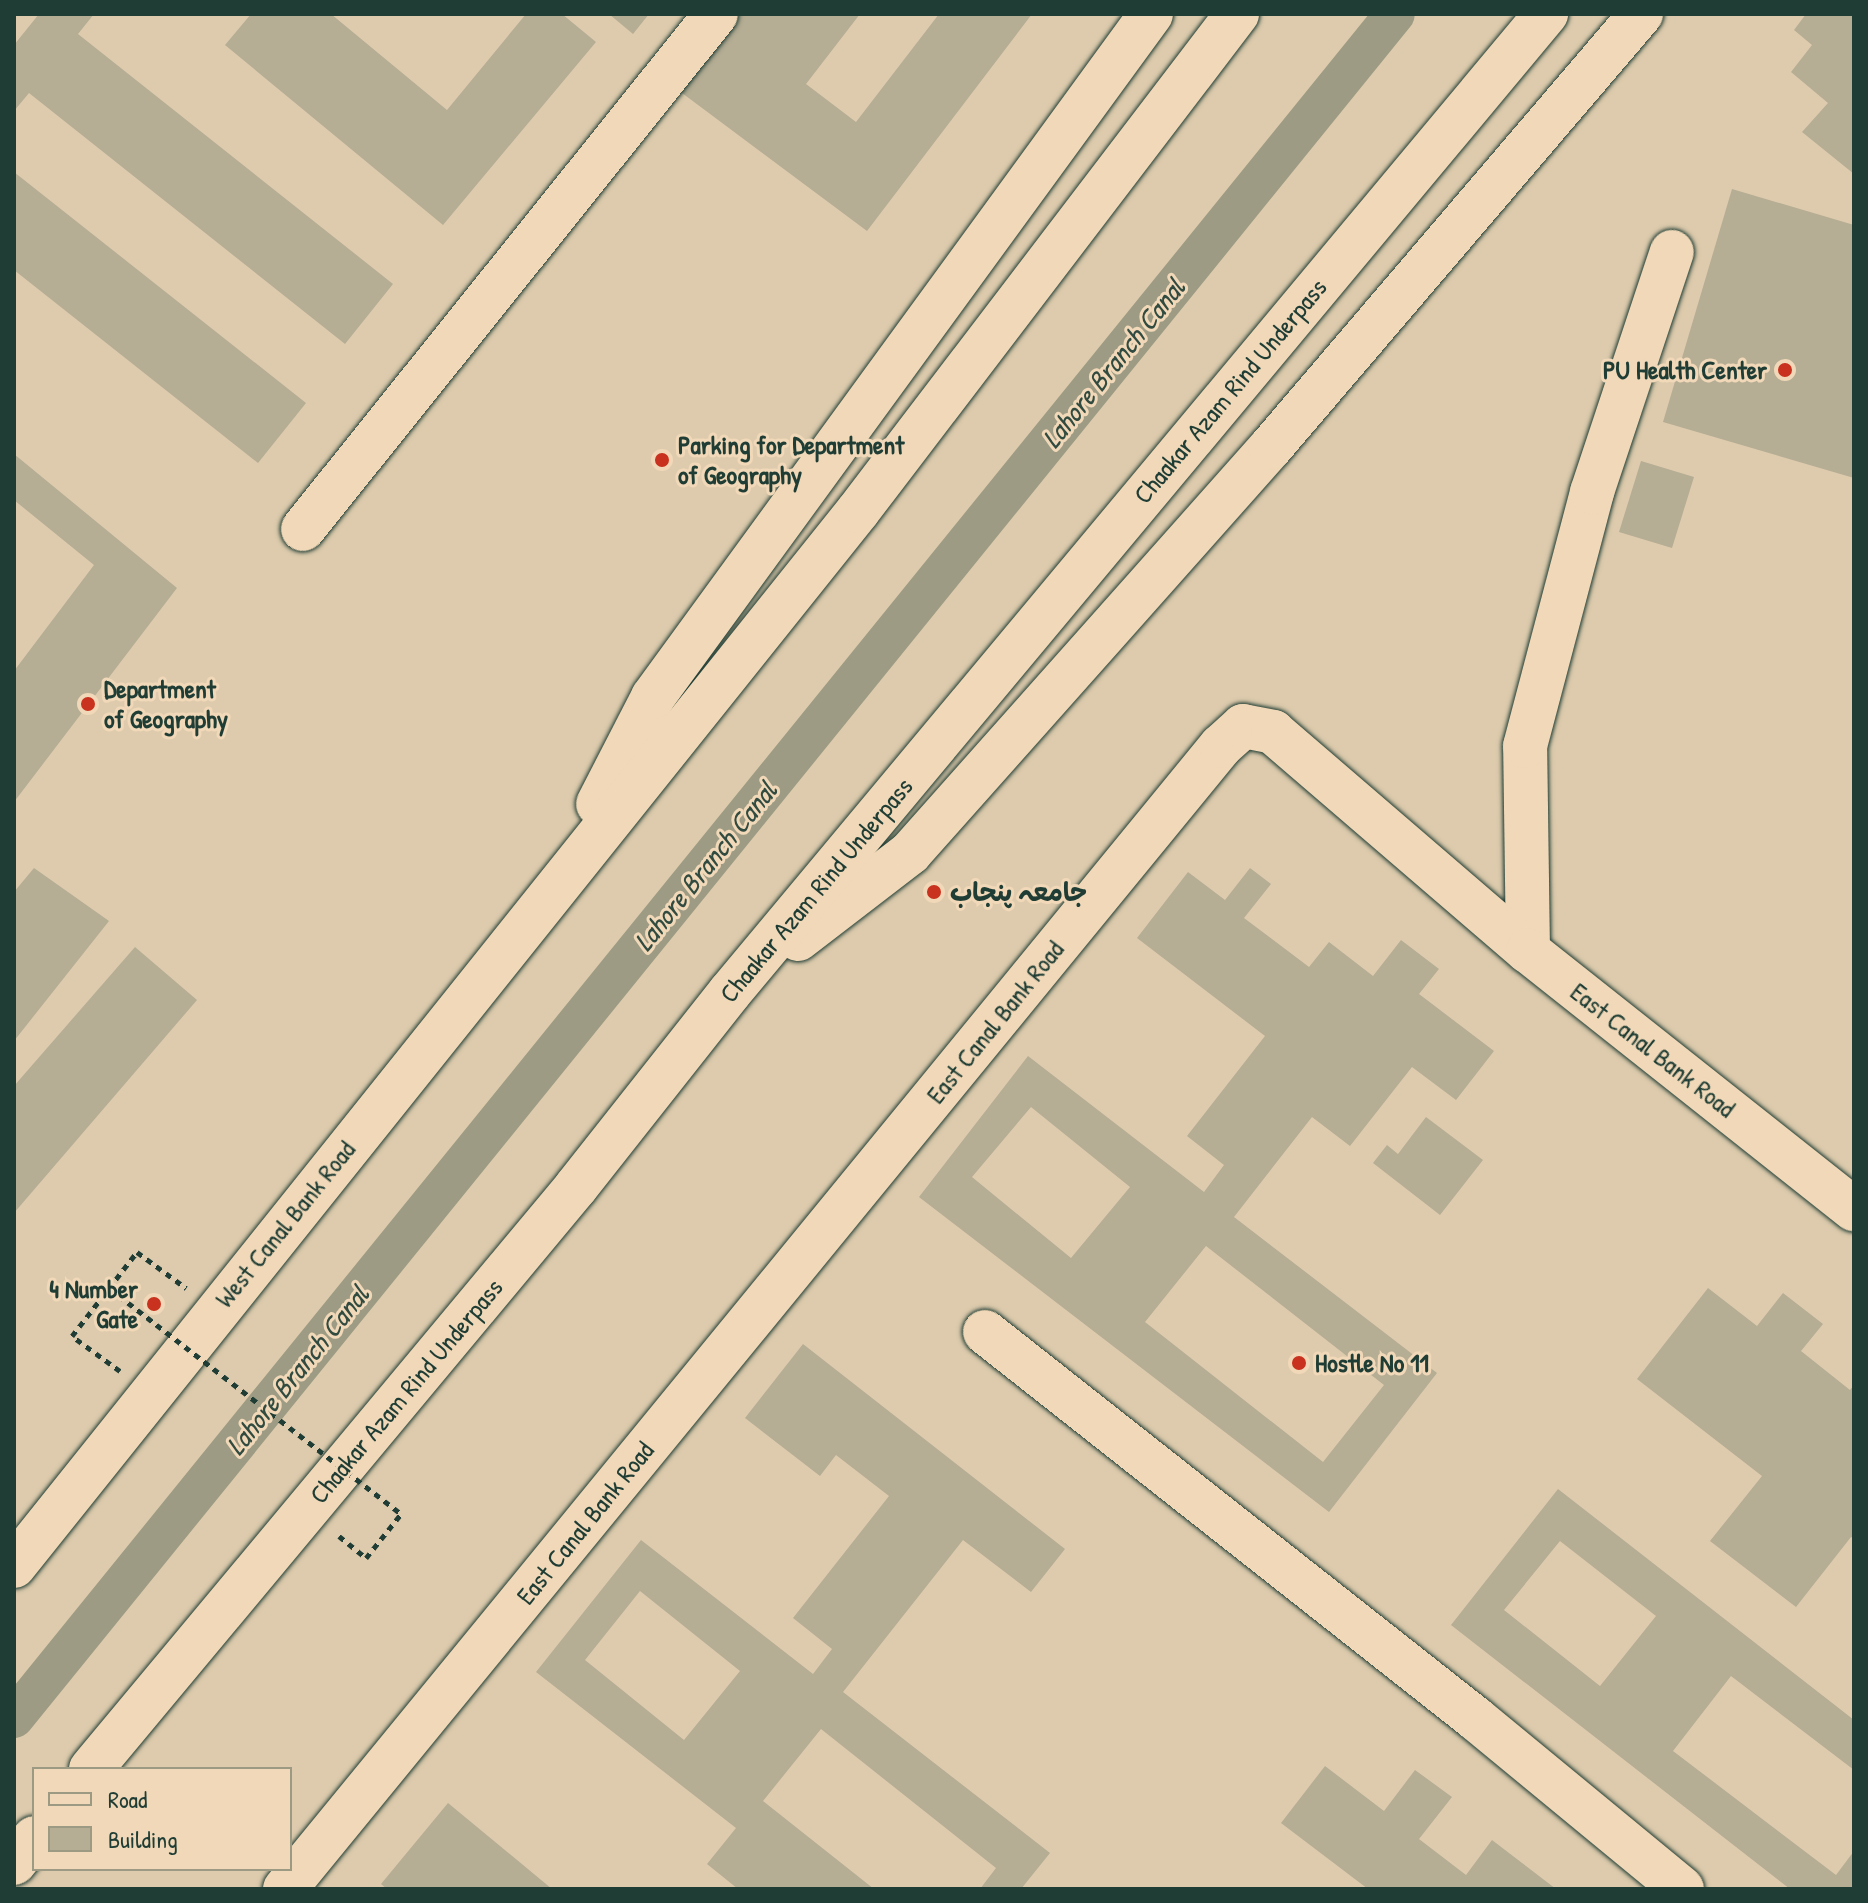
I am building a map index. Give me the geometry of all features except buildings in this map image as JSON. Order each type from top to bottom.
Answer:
[{"type":"main road","points":[[303,529],[716,14]]},
{"type":"main road","points":[[557,885],[653,697],[1151,14]]},
{"type":"main road","points":[[557,885],[858,511],[1237,14]]},
{"type":"main road","name":"Chaakar Azam Rind Underpass","points":[[93,1767],[576,1187],[730,992],[1546,14]]},
{"type":"main road","points":[[730,992],[910,853],[1271,447],[1641,14]]},
{"type":"main road","points":[[1528,951],[1525,746],[1592,492],[1672,252]]},
{"type":"main road","name":"East Canal Bank Road","points":[[285,1889],[1221,746],[1243,726],[1273,732],[1528,951],[1854,1209]]},
{"type":"main road","name":"West Canal Bank Road","points":[[14,1566],[557,885]]},
{"type":"main road","points":[[985,1332],[1476,1719],[1682,1889]]},
{"type":"main road","points":[[14,1863],[32,1840]]},
{"type":"path","points":[[149,1393],[72,1336],[137,1252],[216,1310]]},
{"type":"path","points":[[109,1288],[401,1514],[366,1558]]},
{"type":"shaded area","name":"جامعہ پنجاب","points":[[14,14],[1854,14],[1854,1889],[14,1889]]},
{"type":"waterway","name":"Lahore Branch Canal","points":[[14,1718],[1395,14]]},
{"type":"place","name":"PU Health Center","points":[[1785,370]]},
{"type":"place","name":"Parking for Department of Geography","points":[[662,460]]},
{"type":"place","name":"Department of Geography","points":[[88,704]]},
{"type":"place","name":"جامعہ پنجاب","points":[[934,892]]},
{"type":"place","name":"4 Number Gate","points":[[154,1304]]},
{"type":"place","name":"Hostle No 11","points":[[1299,1363]]}]
